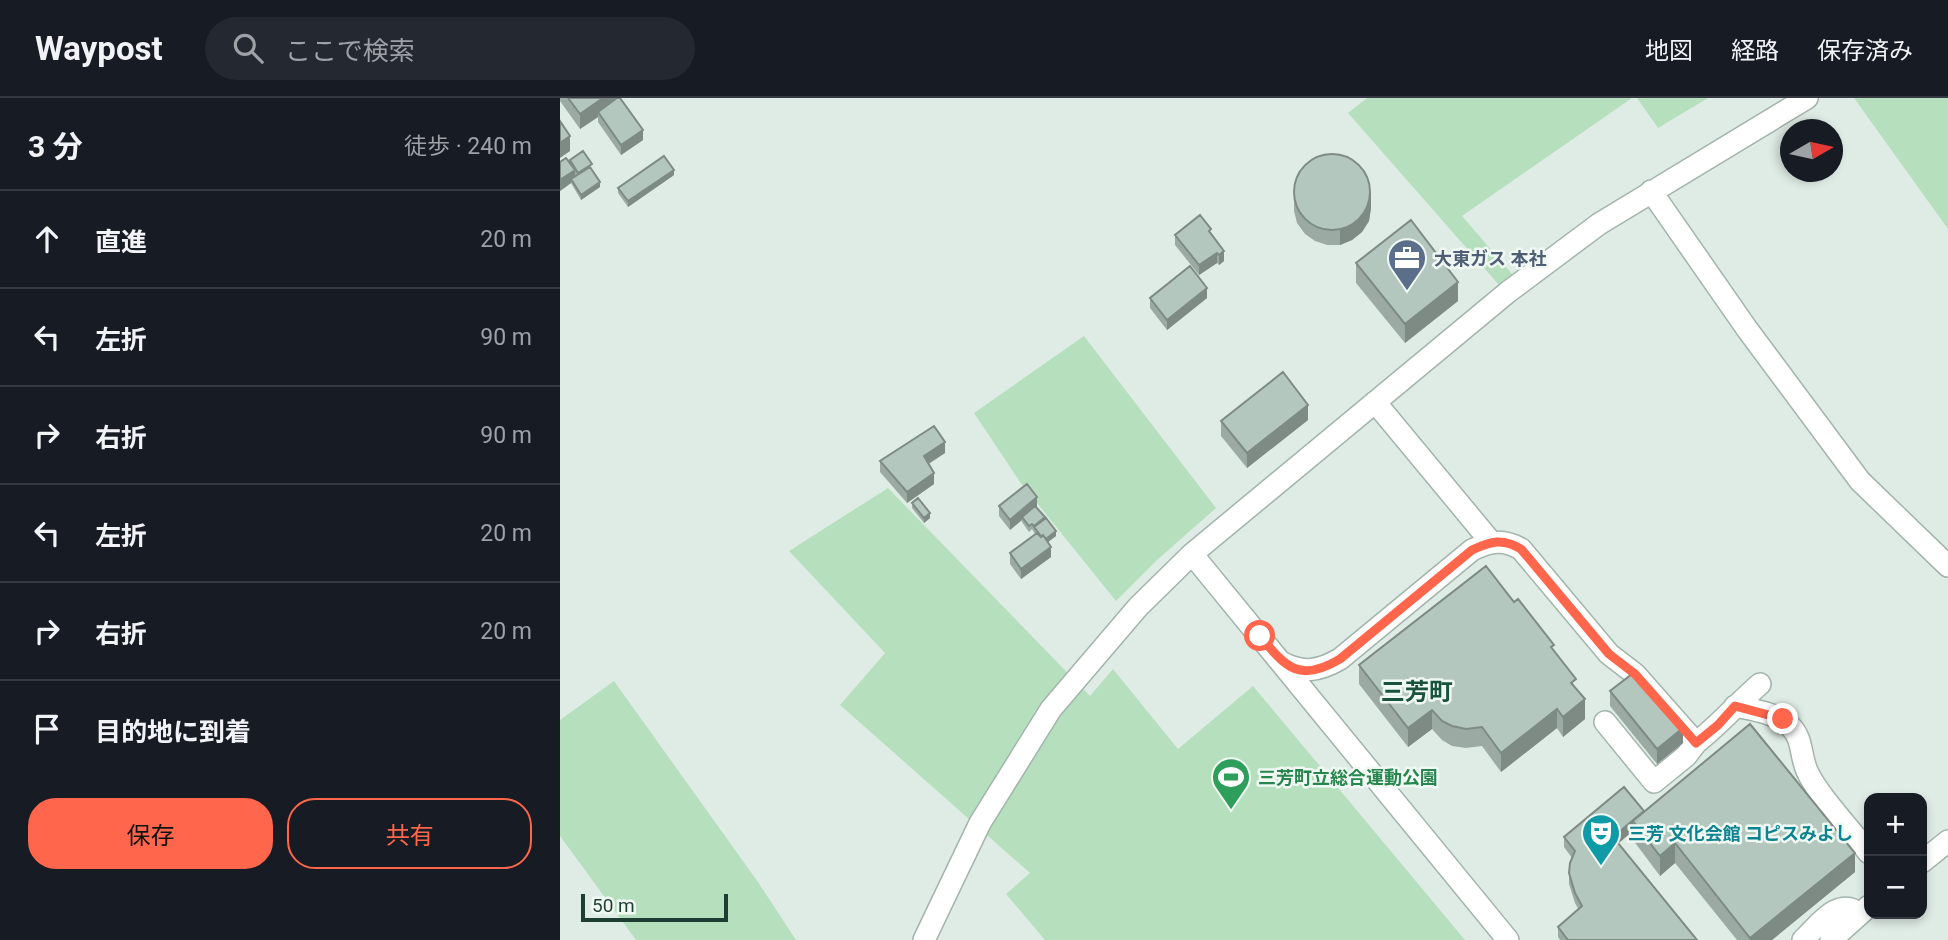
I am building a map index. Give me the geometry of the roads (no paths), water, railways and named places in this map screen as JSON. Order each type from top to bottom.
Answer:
[{"type":"street","points":[[924,940],[980,823],[1051,709],[1138,607],[1192,554],[1518,285],[1599,224],[1807,98]]},
{"type":"street","points":[[1651,191],[1747,329],[1860,481],[1948,566]]},
{"type":"street","points":[[1375,402],[1491,542]]},
{"type":"street","points":[[1281,662],[1294,669],[1303,670],[1327,666],[1472,550],[1491,542],[1508,542],[1521,549],[1609,654],[1635,674],[1696,743]]},
{"type":"street","points":[[1192,554],[1508,940]]},
{"type":"street","points":[[1605,722],[1654,782],[1686,756],[1696,743],[1760,684]]},
{"type":"street","points":[[1735,706],[1783,719],[1790,726],[1797,734],[1807,771],[1816,786],[1864,847]]},
{"type":"street","points":[[1927,858],[1948,841]]},
{"type":"street","points":[[1803,940],[1832,912],[1841,907],[1864,910]]},
{"type":"street","points":[[1831,940],[1864,911]]},
{"type":"place","name":"大東ガス 本社","points":[[1407,292]]},
{"type":"place","name":"三芳町立総合運動公園","points":[[1231,811]]},
{"type":"place","name":"三芳 文化会館 コピスみよし","points":[[1601,867]]},
{"type":"district","name":"三芳町","points":[[1417,692]]}]
